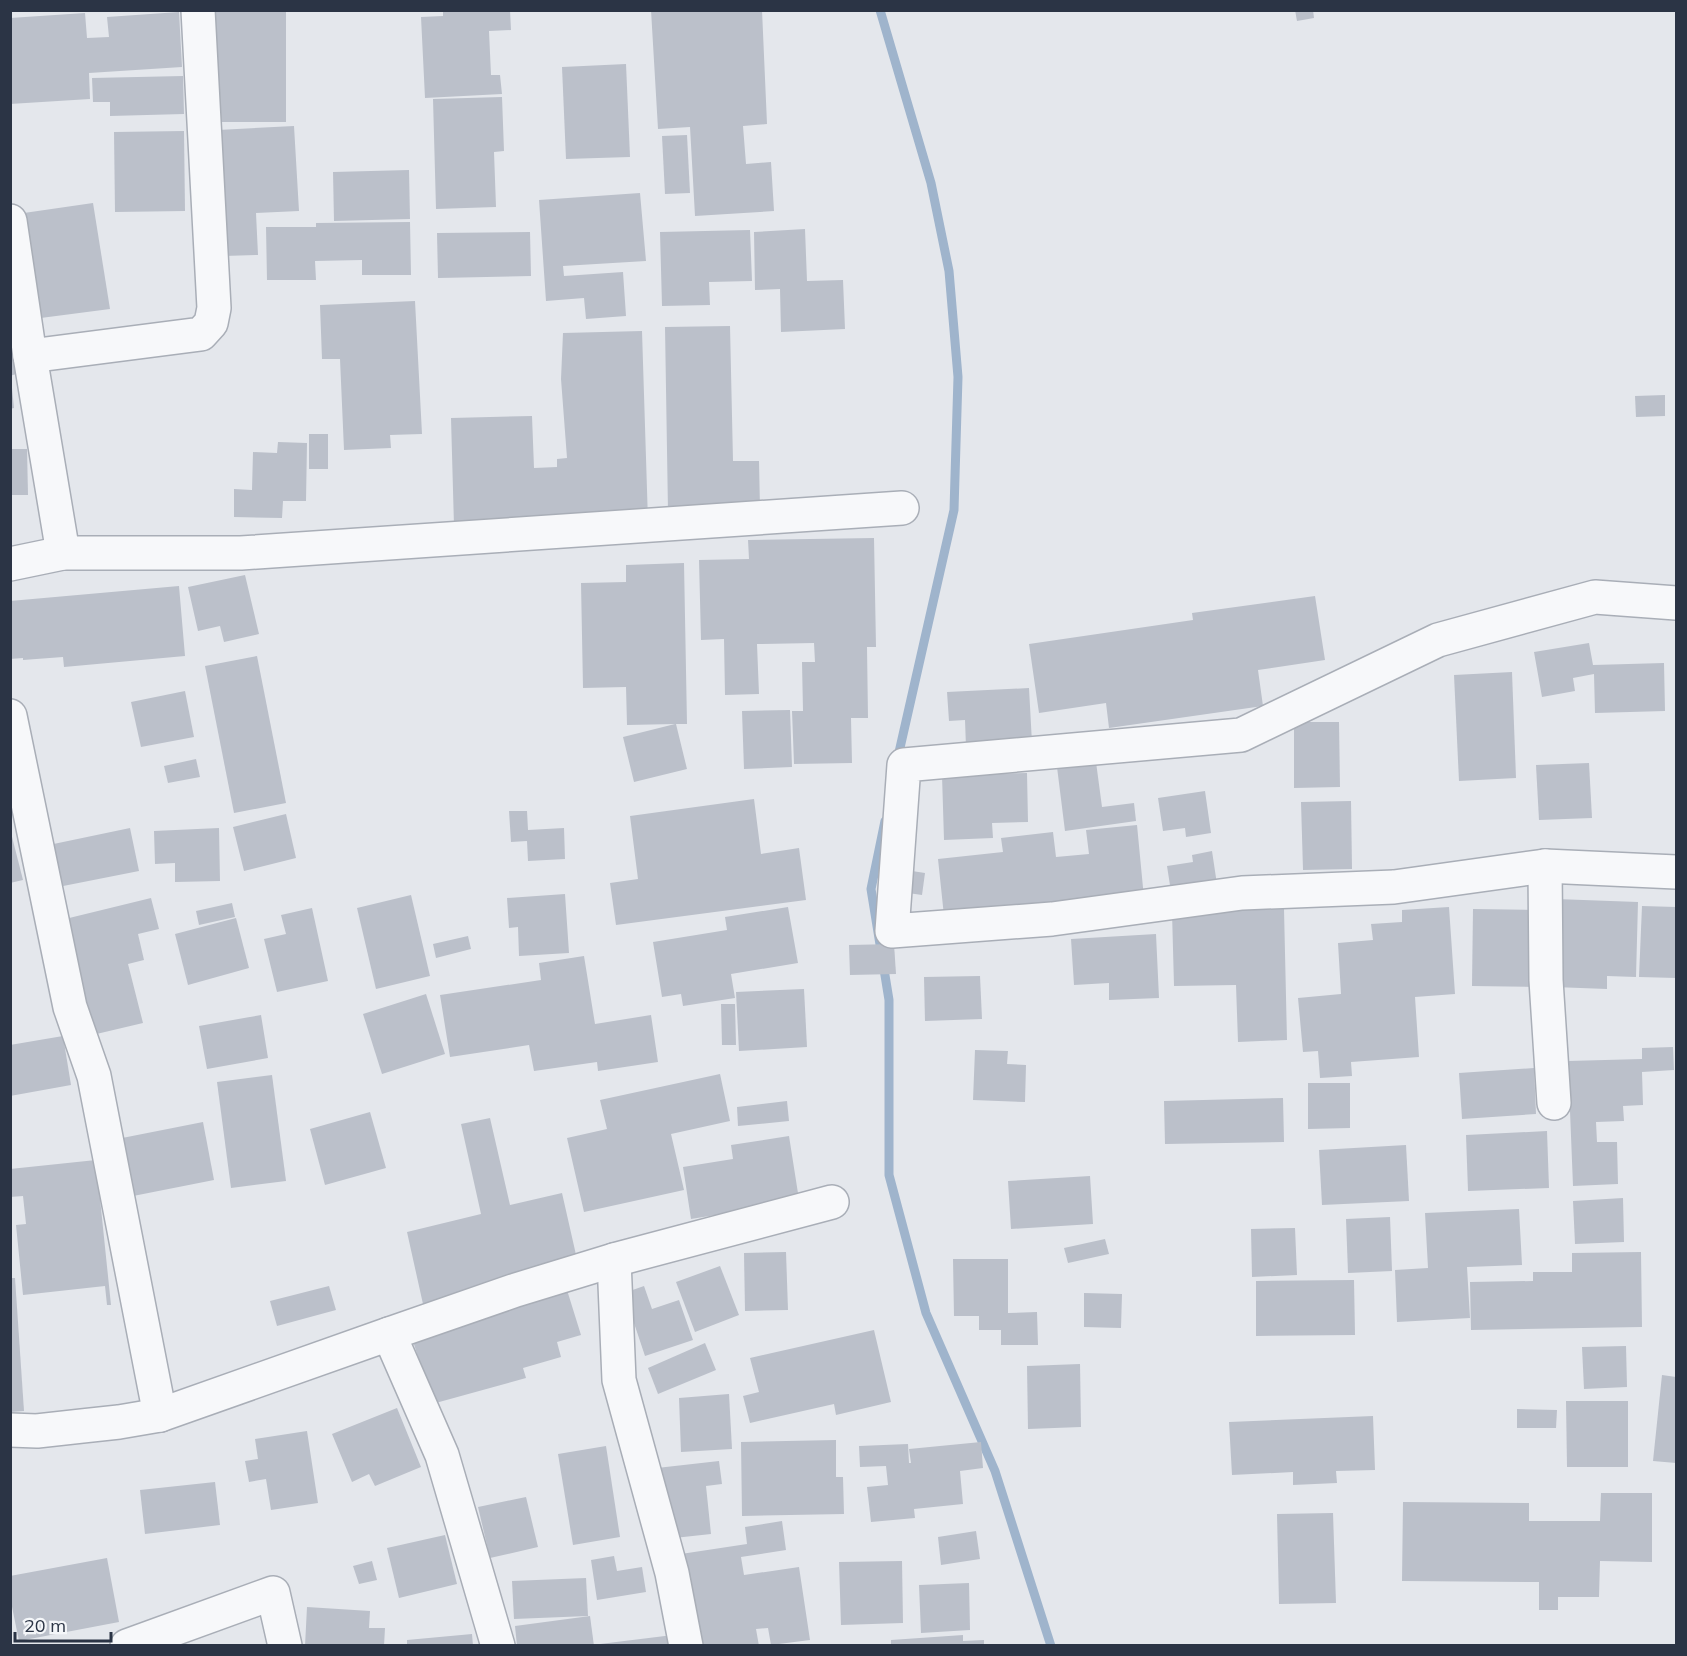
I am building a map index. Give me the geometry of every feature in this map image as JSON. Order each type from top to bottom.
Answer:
[{"type":"street","points":[[30,356],[201,334],[211,322],[214,308],[198,10]]},
{"type":"street","points":[[10,221],[63,553]]},
{"type":"street","points":[[10,564],[63,553],[241,553],[902,508]]},
{"type":"street","points":[[1677,603],[1595,597],[1438,640],[1241,735],[904,765],[892,931],[1052,919],[1242,893],[1394,887],[1545,866],[1677,872]]},
{"type":"street","points":[[10,716],[70,1007],[94,1076],[159,1415]]},
{"type":"street","points":[[1545,866],[1546,981],[1554,1103]]},
{"type":"street","points":[[10,1430],[37,1431],[159,1415],[516,1290],[614,1260],[832,1202]]},
{"type":"street","points":[[614,1260],[619,1380],[672,1573],[686,1646]]},
{"type":"street","points":[[389,1334],[442,1455],[498,1646]]},
{"type":"street","points":[[127,1646],[273,1593],[285,1646]]},
{"type":"building","points":[[443,10],[510,10],[511,30],[489,31],[491,75],[500,75],[502,94],[425,98],[421,17],[443,16]]},
{"type":"building","points":[[651,10],[762,10],[767,124],[743,126],[746,164],[771,162],[774,211],[695,216],[690,127],[658,129]]},
{"type":"building","points":[[1295,10],[1313,10],[1314,18],[1297,21]]},
{"type":"building","points":[[179,12],[182,67],[89,73],[90,99],[10,104],[10,18],[85,13],[87,38],[109,37],[107,17]]},
{"type":"building","points":[[212,12],[286,12],[286,122],[212,122]]},
{"type":"building","points":[[626,64],[630,157],[566,159],[562,67]]},
{"type":"building","points":[[183,76],[184,114],[110,116],[110,102],[93,102],[92,78]]},
{"type":"building","points":[[502,97],[504,151],[494,152],[496,207],[436,209],[433,99]]},
{"type":"building","points":[[294,126],[299,211],[256,213],[258,255],[224,256],[218,130]]},
{"type":"building","points":[[184,131],[185,211],[115,212],[114,132]]},
{"type":"building","points":[[687,135],[690,193],[665,194],[662,136]]},
{"type":"building","points":[[409,170],[410,219],[334,221],[333,172]]},
{"type":"building","points":[[640,193],[646,261],[563,266],[564,276],[623,272],[626,316],[586,319],[584,298],[546,301],[539,200]]},
{"type":"building","points":[[93,203],[110,309],[33,319],[17,214]]},
{"type":"building","points":[[410,222],[411,275],[362,275],[362,260],[315,261],[316,280],[267,280],[266,227],[316,227],[316,223]]},
{"type":"building","points":[[805,229],[807,281],[843,280],[845,329],[781,332],[780,289],[755,290],[754,232]]},
{"type":"building","points":[[750,230],[752,281],[709,282],[710,305],[662,306],[660,232]]},
{"type":"building","points":[[530,232],[531,276],[438,278],[437,233]]},
{"type":"building","points":[[415,301],[422,434],[390,435],[391,448],[344,450],[340,359],[322,359],[320,305]]},
{"type":"building","points":[[730,326],[733,461],[759,461],[760,509],[668,511],[665,327]]},
{"type":"building","points":[[642,331],[648,521],[454,526],[451,418],[532,416],[534,468],[557,467],[557,459],[567,458],[561,379],[563,333]]},
{"type":"building","points":[[12,337],[16,374],[10,376],[10,338]]},
{"type":"building","points":[[10,388],[12,388],[14,408],[10,409]]},
{"type":"building","points":[[1665,395],[1665,416],[1636,417],[1635,396]]},
{"type":"building","points":[[309,434],[328,434],[328,469],[309,469]]},
{"type":"building","points":[[278,442],[307,443],[306,501],[283,501],[282,518],[234,517],[234,489],[252,490],[253,452],[277,453]]},
{"type":"building","points":[[10,449],[27,449],[28,495],[10,495]]},
{"type":"building","points":[[874,538],[876,647],[867,647],[868,718],[851,718],[852,763],[794,764],[792,711],[803,711],[802,662],[815,662],[814,643],[757,644],[759,694],[725,695],[724,639],[701,640],[699,560],[749,559],[748,540]]},
{"type":"building","points":[[684,563],[687,724],[676,724],[687,769],[634,782],[623,737],[675,724],[627,725],[626,687],[583,688],[581,583],[626,582],[626,565]]},
{"type":"building","points":[[245,575],[259,634],[224,642],[220,626],[198,631],[188,587]]},
{"type":"building","points":[[179,586],[185,656],[64,667],[63,657],[10,659],[10,601]]},
{"type":"building","points":[[1315,596],[1325,660],[1258,670],[1263,706],[1109,728],[1106,703],[1039,713],[1029,644],[1193,620],[1192,613]]},
{"type":"building","points":[[1589,643],[1593,665],[1664,663],[1665,711],[1595,713],[1594,674],[1573,678],[1575,691],[1542,697],[1534,652]]},
{"type":"building","points":[[257,656],[286,803],[234,813],[205,666]]},
{"type":"building","points":[[1512,672],[1516,778],[1459,781],[1454,675]]},
{"type":"building","points":[[1029,688],[1032,743],[966,747],[965,720],[949,721],[947,692]]},
{"type":"building","points":[[185,691],[194,737],[141,747],[131,702]]},
{"type":"building","points":[[790,710],[792,767],[744,769],[742,711]]},
{"type":"building","points":[[1294,722],[1339,722],[1340,787],[1294,788]]},
{"type":"building","points":[[196,759],[200,777],[168,783],[164,766]]},
{"type":"building","points":[[1096,762],[1102,807],[1134,803],[1136,821],[1065,831],[1057,767]]},
{"type":"building","points":[[1589,763],[1592,818],[1539,820],[1536,765]]},
{"type":"building","points":[[1027,773],[1028,822],[992,823],[993,838],[944,840],[942,775]]},
{"type":"building","points":[[1205,791],[1211,833],[1186,837],[1185,828],[1163,831],[1158,798]]},
{"type":"building","points":[[754,799],[761,854],[799,848],[806,900],[616,925],[610,883],[638,879],[630,816]]},
{"type":"building","points":[[1351,801],[1352,869],[1303,870],[1301,802]]},
{"type":"building","points":[[509,811],[527,811],[528,830],[564,828],[565,859],[528,861],[527,841],[511,842]]},
{"type":"building","points":[[286,814],[296,858],[244,871],[233,827]]},
{"type":"building","points":[[1137,825],[1144,898],[944,916],[938,859],[1003,852],[1001,838],[1053,832],[1056,857],[1089,854],[1086,830]]},
{"type":"building","points":[[130,828],[139,871],[53,888],[44,846]]},
{"type":"building","points":[[219,828],[220,881],[175,882],[175,863],[155,864],[154,831]]},
{"type":"building","points":[[10,829],[23,880],[10,883]]},
{"type":"building","points":[[1212,851],[1218,891],[1172,898],[1167,866],[1193,862],[1192,855]]},
{"type":"building","points":[[912,871],[925,873],[922,895],[908,893]]},
{"type":"building","points":[[565,894],[569,953],[519,956],[518,927],[509,928],[507,898]]},
{"type":"building","points":[[411,895],[430,976],[376,989],[357,908]]},
{"type":"building","points":[[151,898],[159,929],[138,934],[144,960],[128,964],[143,1023],[88,1036],[61,920]]},
{"type":"building","points":[[1556,899],[1638,902],[1636,977],[1607,976],[1607,989],[1554,987]]},
{"type":"building","points":[[232,903],[235,917],[199,925],[196,911]]},
{"type":"building","points":[[1642,906],[1676,907],[1676,978],[1639,977]]},
{"type":"building","points":[[788,907],[798,963],[731,974],[735,998],[683,1006],[681,994],[662,997],[653,942],[727,930],[725,917]]},
{"type":"building","points":[[1449,907],[1455,994],[1415,997],[1419,1057],[1351,1062],[1352,1076],[1320,1078],[1318,1051],[1303,1052],[1298,998],[1341,994],[1338,943],[1373,940],[1371,924],[1402,922],[1402,910]]},
{"type":"building","points":[[312,908],[328,981],[277,992],[264,939],[286,934],[281,915]]},
{"type":"building","points":[[1284,909],[1287,1040],[1238,1042],[1236,985],[1174,986],[1172,912]]},
{"type":"building","points":[[1473,909],[1536,910],[1535,987],[1472,986]]},
{"type":"building","points":[[236,918],[249,968],[188,985],[175,934]]},
{"type":"building","points":[[1156,934],[1159,998],[1109,1000],[1109,983],[1074,985],[1071,939]]},
{"type":"building","points":[[468,936],[471,949],[436,958],[433,944]]},
{"type":"building","points":[[894,944],[896,974],[850,975],[849,945]]},
{"type":"building","points":[[584,956],[595,1024],[651,1015],[658,1062],[598,1071],[597,1062],[534,1071],[529,1045],[450,1057],[440,995],[541,980],[539,963]]},
{"type":"building","points":[[980,976],[982,1019],[925,1021],[924,977]]},
{"type":"building","points":[[804,989],[807,1047],[739,1051],[736,992]]},
{"type":"building","points":[[426,994],[445,1054],[382,1074],[363,1014]]},
{"type":"building","points":[[721,1004],[735,1004],[736,1045],[722,1045]]},
{"type":"building","points":[[261,1015],[268,1058],[207,1069],[199,1026]]},
{"type":"building","points":[[63,1036],[71,1085],[10,1096],[10,1045]]},
{"type":"building","points":[[1673,1047],[1674,1070],[1642,1072],[1643,1105],[1623,1106],[1624,1121],[1596,1122],[1597,1142],[1617,1142],[1618,1184],[1573,1186],[1568,1061],[1642,1059],[1642,1048]]},
{"type":"building","points":[[975,1050],[1008,1051],[1007,1064],[1026,1065],[1025,1102],[973,1100]]},
{"type":"building","points":[[1534,1068],[1536,1114],[1462,1119],[1459,1073]]},
{"type":"building","points":[[720,1074],[730,1121],[671,1134],[684,1190],[584,1212],[567,1138],[607,1129],[600,1100]]},
{"type":"building","points":[[272,1075],[286,1181],[231,1188],[217,1082]]},
{"type":"building","points":[[1308,1083],[1350,1083],[1350,1128],[1308,1129]]},
{"type":"building","points":[[1283,1098],[1284,1142],[1165,1144],[1164,1101]]},
{"type":"building","points":[[787,1101],[789,1121],[738,1126],[737,1107]]},
{"type":"building","points":[[370,1112],[386,1168],[325,1185],[310,1129]]},
{"type":"building","points":[[490,1118],[510,1205],[562,1193],[579,1268],[423,1304],[407,1232],[481,1214],[461,1124]]},
{"type":"building","points":[[203,1122],[214,1180],[123,1198],[112,1140]]},
{"type":"building","points":[[1547,1131],[1549,1188],[1468,1191],[1466,1135]]},
{"type":"building","points":[[789,1136],[800,1206],[746,1210],[691,1219],[683,1167],[733,1159],[731,1145]]},
{"type":"building","points":[[1406,1145],[1409,1201],[1322,1205],[1319,1150]]},
{"type":"building","points":[[96,1160],[111,1305],[107,1305],[105,1286],[23,1295],[16,1225],[26,1224],[23,1196],[10,1197],[10,1169]]},
{"type":"building","points":[[1090,1176],[1093,1224],[1011,1229],[1008,1181]]},
{"type":"building","points":[[1623,1198],[1624,1242],[1575,1244],[1573,1201]]},
{"type":"building","points":[[1519,1209],[1522,1265],[1467,1267],[1470,1318],[1397,1322],[1395,1270],[1428,1268],[1425,1213]]},
{"type":"building","points":[[1390,1217],[1392,1271],[1348,1273],[1346,1219]]},
{"type":"building","points":[[1295,1228],[1297,1275],[1252,1277],[1251,1229]]},
{"type":"building","points":[[1105,1239],[1109,1254],[1068,1263],[1064,1248]]},
{"type":"building","points":[[786,1252],[788,1310],[745,1311],[744,1253]]},
{"type":"building","points":[[1641,1252],[1642,1327],[1471,1330],[1470,1282],[1533,1281],[1533,1272],[1572,1272],[1572,1253]]},
{"type":"building","points":[[953,1259],[1008,1259],[1008,1313],[1037,1312],[1038,1345],[1001,1345],[1001,1330],[979,1330],[979,1316],[954,1316]]},
{"type":"building","points":[[720,1266],[739,1315],[695,1332],[676,1282]]},
{"type":"building","points":[[10,1278],[15,1278],[24,1411],[10,1412]]},
{"type":"building","points":[[1354,1280],[1355,1335],[1256,1336],[1256,1281]]},
{"type":"building","points":[[329,1286],[336,1310],[277,1326],[270,1301]]},
{"type":"building","points":[[644,1286],[652,1309],[679,1300],[693,1340],[645,1356],[624,1293]]},
{"type":"building","points":[[567,1290],[581,1335],[557,1342],[561,1357],[523,1368],[526,1378],[432,1404],[411,1334]]},
{"type":"building","points":[[1084,1293],[1122,1294],[1121,1328],[1084,1327]]},
{"type":"building","points":[[874,1330],[891,1402],[836,1415],[834,1404],[750,1423],[743,1396],[759,1392],[750,1358]]},
{"type":"building","points":[[705,1343],[716,1370],[658,1394],[648,1368]]},
{"type":"building","points":[[1626,1346],[1627,1387],[1584,1389],[1582,1347]]},
{"type":"building","points":[[1080,1364],[1081,1427],[1028,1429],[1027,1366]]},
{"type":"building","points":[[1662,1375],[1676,1377],[1676,1463],[1653,1461]]},
{"type":"building","points":[[729,1394],[732,1449],[681,1452],[679,1398]]},
{"type":"building","points":[[1566,1401],[1628,1401],[1628,1467],[1567,1467]]},
{"type":"building","points":[[397,1408],[421,1467],[375,1486],[369,1474],[352,1482],[332,1434]]},
{"type":"building","points":[[1517,1409],[1557,1410],[1556,1428],[1517,1428]]},
{"type":"building","points":[[1373,1416],[1375,1470],[1336,1471],[1337,1483],[1293,1485],[1293,1472],[1232,1475],[1229,1422]]},
{"type":"building","points":[[307,1431],[318,1503],[271,1510],[266,1479],[249,1482],[245,1461],[258,1459],[255,1439]]},
{"type":"building","points":[[836,1440],[836,1477],[843,1477],[844,1514],[742,1516],[741,1442]]},
{"type":"building","points":[[981,1442],[983,1468],[960,1471],[963,1504],[914,1509],[915,1518],[871,1522],[867,1487],[888,1485],[886,1466],[860,1467],[859,1446],[908,1444],[909,1463],[911,1463],[909,1449]]},
{"type":"building","points":[[606,1446],[620,1537],[573,1545],[558,1454]]},
{"type":"building","points":[[719,1461],[722,1484],[706,1486],[711,1534],[665,1539],[657,1468]]},
{"type":"building","points":[[215,1482],[220,1525],[145,1534],[140,1490]]},
{"type":"building","points":[[1601,1493],[1652,1493],[1652,1562],[1600,1561],[1599,1597],[1558,1597],[1558,1610],[1539,1610],[1539,1582],[1402,1581],[1403,1502],[1529,1503],[1529,1521],[1600,1521]]},
{"type":"building","points":[[526,1497],[538,1547],[490,1558],[478,1507]]},
{"type":"building","points":[[1333,1513],[1336,1603],[1279,1604],[1277,1514]]},
{"type":"building","points":[[782,1521],[786,1550],[741,1557],[744,1575],[799,1567],[810,1640],[771,1645],[768,1628],[756,1629],[759,1646],[694,1646],[681,1554],[747,1544],[745,1527]]},
{"type":"building","points":[[976,1531],[980,1559],[941,1565],[938,1537]]},
{"type":"building","points":[[445,1535],[457,1584],[399,1598],[387,1548]]},
{"type":"building","points":[[614,1556],[617,1571],[642,1567],[646,1592],[597,1600],[591,1560]]},
{"type":"building","points":[[107,1558],[119,1622],[19,1641],[10,1597],[10,1576]]},
{"type":"building","points":[[372,1561],[377,1580],[359,1584],[353,1566]]},
{"type":"building","points":[[902,1561],[903,1623],[841,1625],[839,1562]]},
{"type":"building","points":[[586,1578],[588,1616],[514,1619],[512,1581]]},
{"type":"building","points":[[969,1583],[970,1630],[921,1633],[919,1585]]},
{"type":"building","points":[[307,1607],[370,1611],[369,1628],[385,1628],[384,1646],[305,1646]]},
{"type":"building","points":[[590,1616],[594,1646],[517,1646],[515,1626]]},
{"type":"building","points":[[472,1634],[473,1646],[407,1646],[407,1640]]},
{"type":"building","points":[[673,1635],[675,1646],[600,1646],[600,1644]]},
{"type":"building","points":[[963,1635],[963,1641],[984,1640],[984,1646],[891,1646],[891,1640]]},
{"type":"waterway","points":[[880,10],[931,183],[949,271],[958,377],[954,510],[897,761]]},
{"type":"waterway","points":[[885,821],[871,889],[889,1000],[889,1175],[926,1313],[995,1471],[1051,1646]]}]
